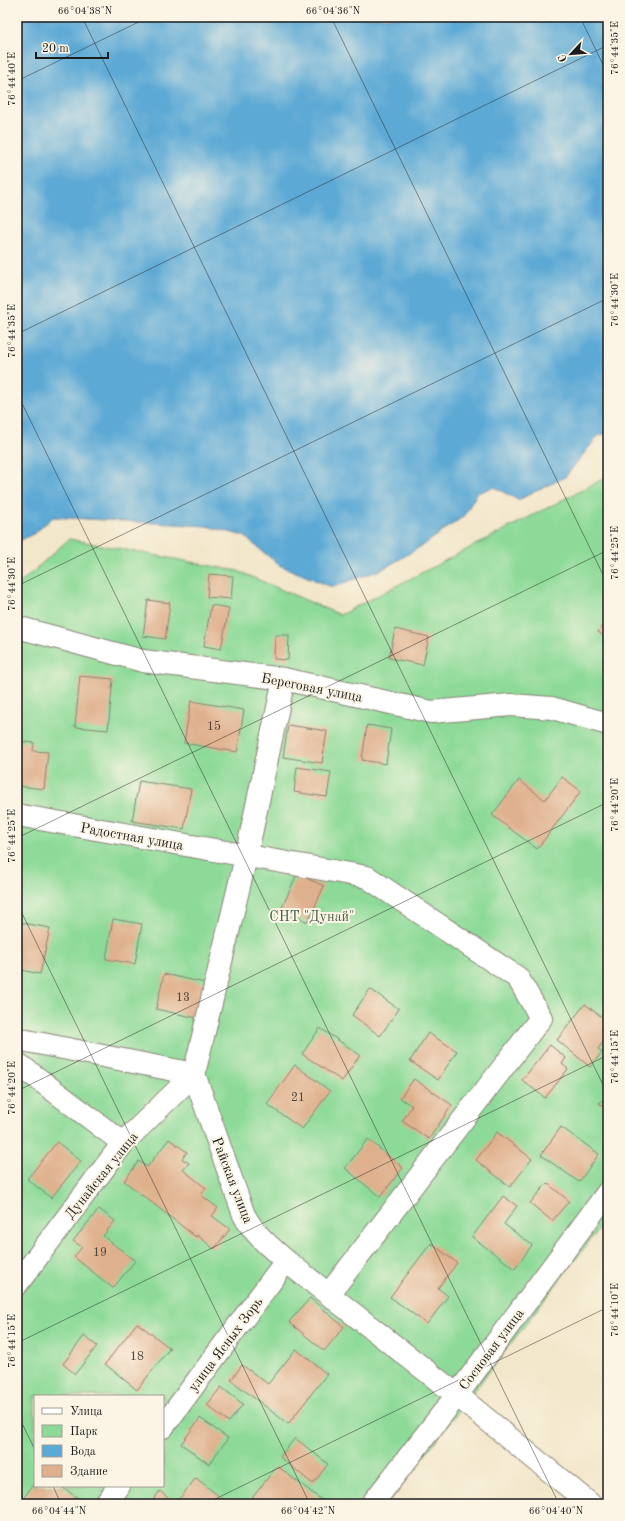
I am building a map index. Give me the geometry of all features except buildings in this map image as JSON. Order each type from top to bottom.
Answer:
[{"type":"street","name":"Береговая улица","points":[[17,627],[143,661],[284,679],[431,712],[510,705],[552,708],[608,724]]},
{"type":"street","points":[[17,1039],[194,1074],[246,857],[284,679]]},
{"type":"street","name":"Радостная улица","points":[[17,815],[246,857],[367,877],[518,978],[541,1018],[329,1294]]},
{"type":"street","points":[[17,1063],[123,1143]]},
{"type":"street","name":"Дунайская улица","points":[[17,1284],[123,1143],[194,1074]]},
{"type":"street","name":"Райская улица","points":[[194,1074],[244,1215],[252,1229],[264,1242],[286,1261],[457,1394],[590,1504]]},
{"type":"street","name":"Сосновая улица","points":[[372,1504],[457,1394],[608,1192]]},
{"type":"street","name":"улица Ясных Зорь","points":[[164,1426],[286,1261]]},
{"type":"street","points":[[106,1504],[118,1487]]},
{"type":"green space","name":"СНТ \"Дунай\"","points":[[601,480],[608,480],[608,1217],[387,1504],[17,1504],[17,586],[69,539],[238,571],[340,615]]},
{"type":"water","points":[[17,17],[608,17],[608,434],[599,435],[565,477],[518,500],[494,487],[477,493],[464,516],[425,544],[383,569],[332,587],[279,565],[244,536],[206,526],[53,517],[35,533],[17,542]]}]
